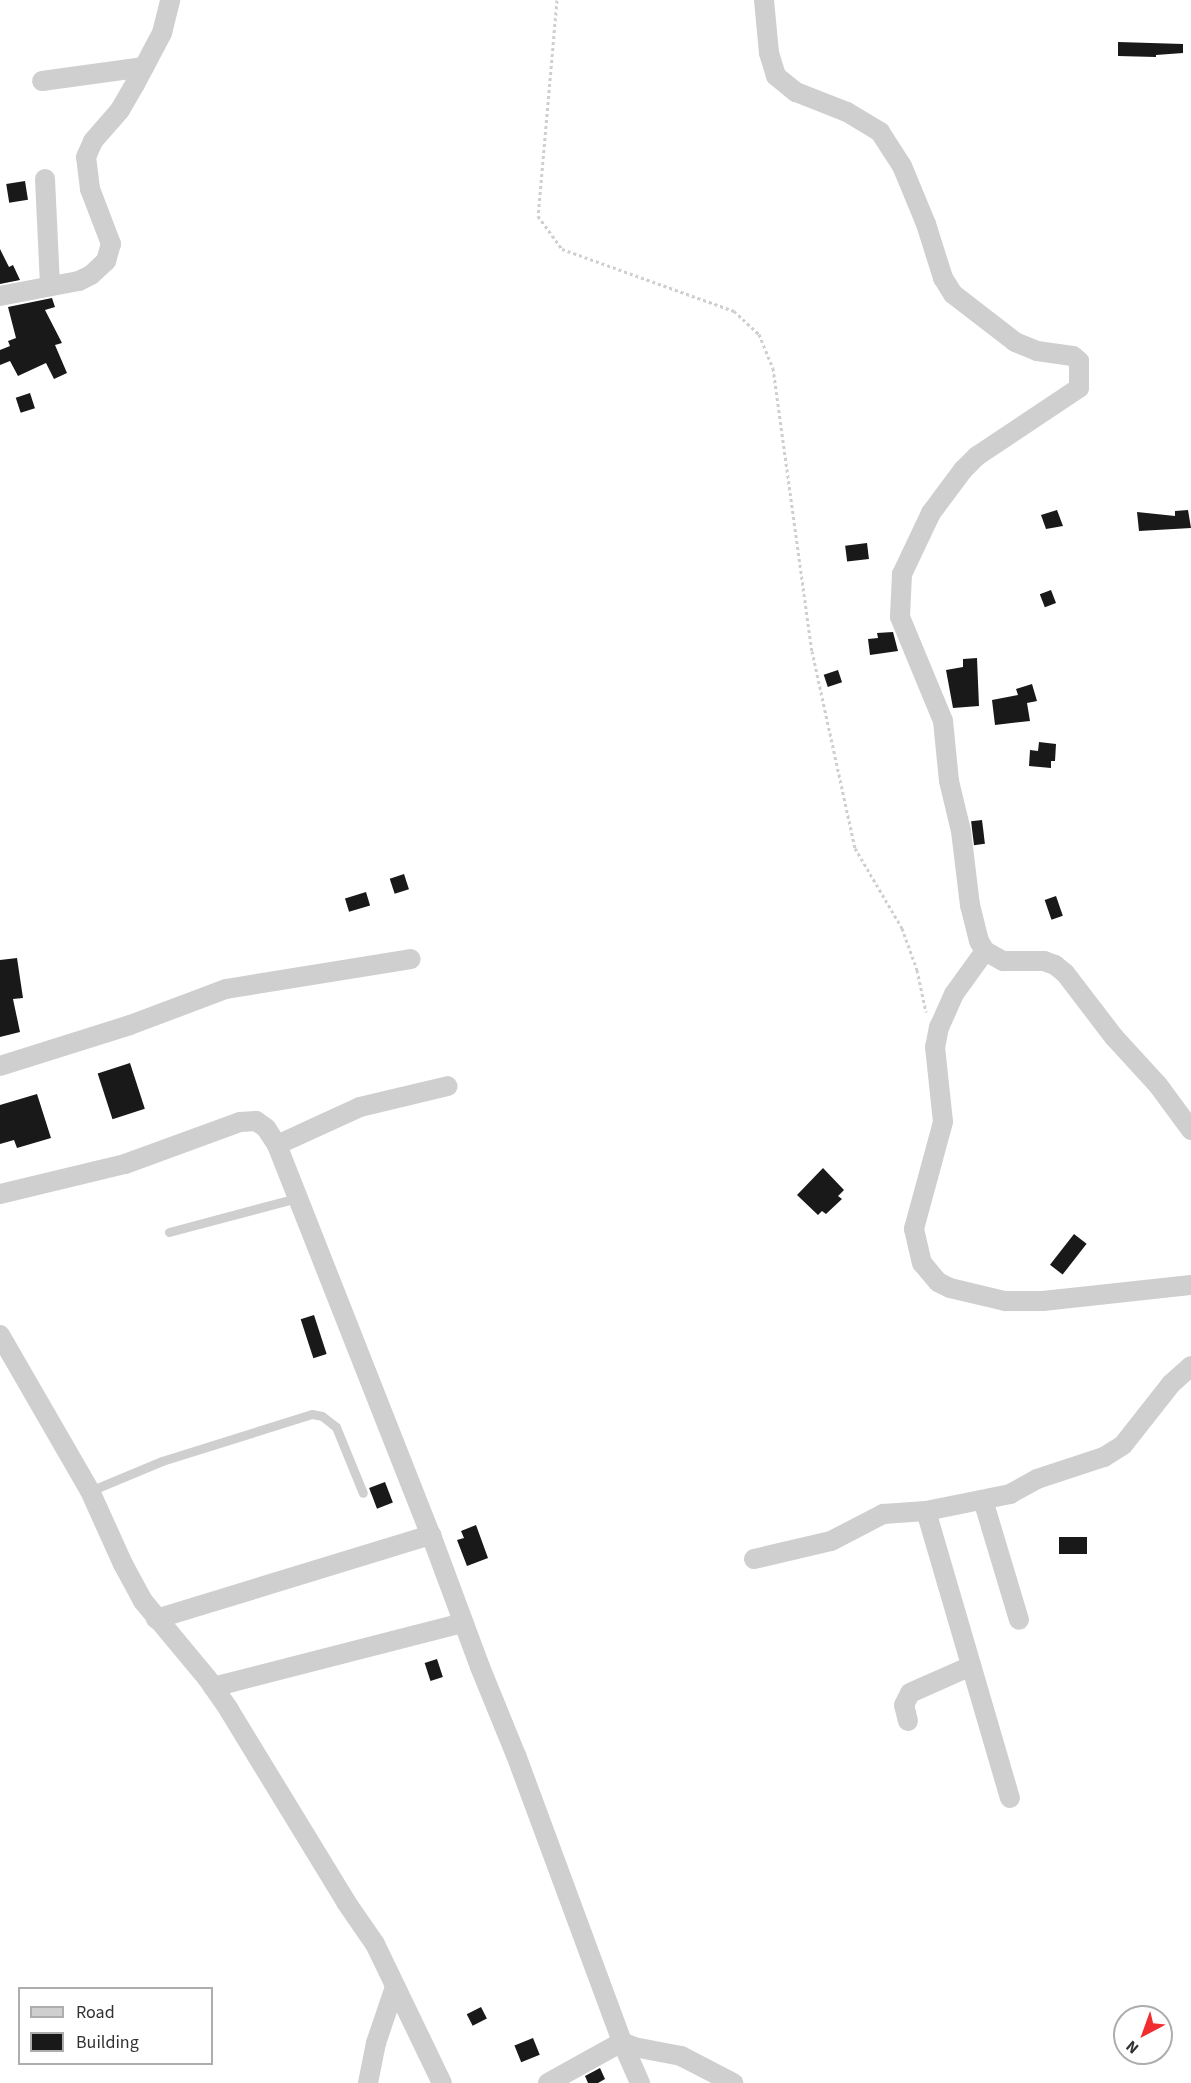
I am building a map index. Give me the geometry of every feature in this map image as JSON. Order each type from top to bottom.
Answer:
[{"type":"street","points":[[0,296],[79,281],[92,275],[106,261],[110,254],[107,232],[90,189],[86,157],[93,141],[126,102],[162,33],[170,0]]},
{"type":"street","points":[[764,0],[769,53],[776,76],[796,92],[847,112],[880,132],[902,166],[926,224],[943,278],[953,294],[1015,342],[1037,351],[1073,356],[1079,363],[1080,385],[1076,391],[978,456],[963,470],[931,513],[902,574],[900,617],[943,721],[949,781],[961,831],[970,905],[975,930],[986,951],[1003,961],[1044,962],[1055,965],[1065,973],[1114,1037],[1158,1085],[1191,1130]]},
{"type":"street","points":[[42,81],[144,67]]},
{"type":"street","points":[[45,179],[50,285]]},
{"type":"street","points":[[986,951],[954,994],[939,1027],[935,1047],[943,1122],[914,1229],[922,1263],[938,1282],[950,1288],[1005,1300],[1043,1301],[1191,1285]]},
{"type":"street","points":[[0,1066],[130,1025],[226,989],[411,958]]},
{"type":"street","points":[[277,1145],[360,1107],[448,1086]]},
{"type":"street","points":[[0,1194],[125,1164],[249,1120],[262,1124],[277,1145],[431,1535],[463,1623],[516,1755],[622,2042],[640,2083]]},
{"type":"street","points":[[0,1335],[90,1491],[129,1575],[156,1619],[213,1687],[346,1902],[375,1944],[442,2083]]},
{"type":"street","points":[[753,1559],[831,1540],[883,1514],[926,1511],[1010,1494],[1038,1479],[1111,1454],[1131,1436],[1171,1384],[1191,1366]]},
{"type":"street","points":[[983,1500],[1019,1620]]},
{"type":"street","points":[[926,1511],[1010,1798]]},
{"type":"street","points":[[156,1619],[431,1535]]},
{"type":"street","points":[[213,1687],[463,1623]]},
{"type":"street","points":[[908,1721],[904,1705],[910,1693],[971,1666]]},
{"type":"street","points":[[368,2083],[372,2059],[395,1987]]},
{"type":"street","points":[[548,2083],[622,2042]]},
{"type":"street","points":[[622,2042],[633,2047],[681,2056],[733,2083]]},
{"type":"lane","points":[[169,1232],[297,1198]]},
{"type":"lane","points":[[90,1491],[162,1461],[312,1414],[322,1416],[336,1427],[363,1493]]},
{"type":"path","points":[[557,0],[538,216],[562,249],[734,311],[759,334],[774,368],[812,651],[855,848],[902,928],[917,970],[926,1013]]},
{"type":"building","points":[[1118,42],[1183,44],[1183,53],[1156,55],[1156,57],[1118,56]]},
{"type":"building","points":[[25,181],[28,200],[9,203],[6,184]]},
{"type":"building","points":[[0,249],[9,267],[13,265],[20,280],[0,284]]},
{"type":"building","points":[[52,298],[55,307],[45,310],[62,343],[55,345],[67,373],[54,379],[46,363],[18,376],[10,361],[0,365],[0,350],[10,346],[8,341],[16,338],[8,307]]},
{"type":"building","points":[[30,393],[35,408],[21,413],[16,398]]},
{"type":"building","points":[[1057,510],[1063,526],[1046,529],[1041,515]]},
{"type":"building","points":[[1188,510],[1191,528],[1139,531],[1137,512],[1175,516],[1175,511]]},
{"type":"building","points":[[867,543],[869,559],[847,562],[845,546]]},
{"type":"building","points":[[1051,590],[1056,603],[1045,607],[1040,594]]},
{"type":"building","points":[[893,632],[898,651],[870,655],[868,639],[878,638],[877,633]]},
{"type":"building","points":[[977,658],[979,706],[953,708],[946,670],[963,667],[963,659]]},
{"type":"building","points":[[838,670],[842,682],[828,687],[824,675]]},
{"type":"building","points":[[1032,684],[1037,701],[1027,703],[1030,721],[995,725],[992,700],[1018,695],[1016,689]]},
{"type":"building","points":[[1039,742],[1056,744],[1055,761],[1051,761],[1051,768],[1029,766],[1030,750],[1038,751]]},
{"type":"building","points":[[982,820],[985,844],[974,845],[971,821]]},
{"type":"building","points":[[404,874],[409,889],[395,894],[390,879]]},
{"type":"building","points":[[366,892],[370,905],[349,912],[345,898]]},
{"type":"building","points":[[1056,896],[1063,916],[1051,920],[1045,900]]},
{"type":"building","points":[[17,958],[23,998],[13,999],[20,1032],[0,1037],[0,960]]},
{"type":"building","points":[[130,1063],[145,1109],[112,1119],[98,1074]]},
{"type":"building","points":[[37,1094],[51,1138],[17,1148],[14,1140],[0,1144],[0,1105]]},
{"type":"building","points":[[823,1168],[844,1190],[838,1196],[842,1199],[826,1214],[822,1211],[818,1215],[797,1195]]},
{"type":"building","points":[[1074,1234],[1087,1244],[1063,1275],[1050,1265]]},
{"type":"building","points":[[314,1315],[327,1354],[313,1358],[301,1319]]},
{"type":"building","points":[[385,1482],[393,1503],[377,1509],[369,1488]]},
{"type":"building","points":[[476,1525],[488,1558],[467,1566],[457,1540],[464,1538],[461,1531]]},
{"type":"building","points":[[1059,1537],[1087,1537],[1087,1554],[1059,1554]]},
{"type":"building","points":[[437,1659],[443,1677],[431,1681],[425,1663]]},
{"type":"building","points":[[481,2007],[487,2019],[473,2026],[467,2014]]},
{"type":"building","points":[[533,2038],[540,2055],[521,2062],[514,2045]]},
{"type":"building","points":[[600,2068],[605,2079],[598,2083],[588,2083],[585,2076]]}]
